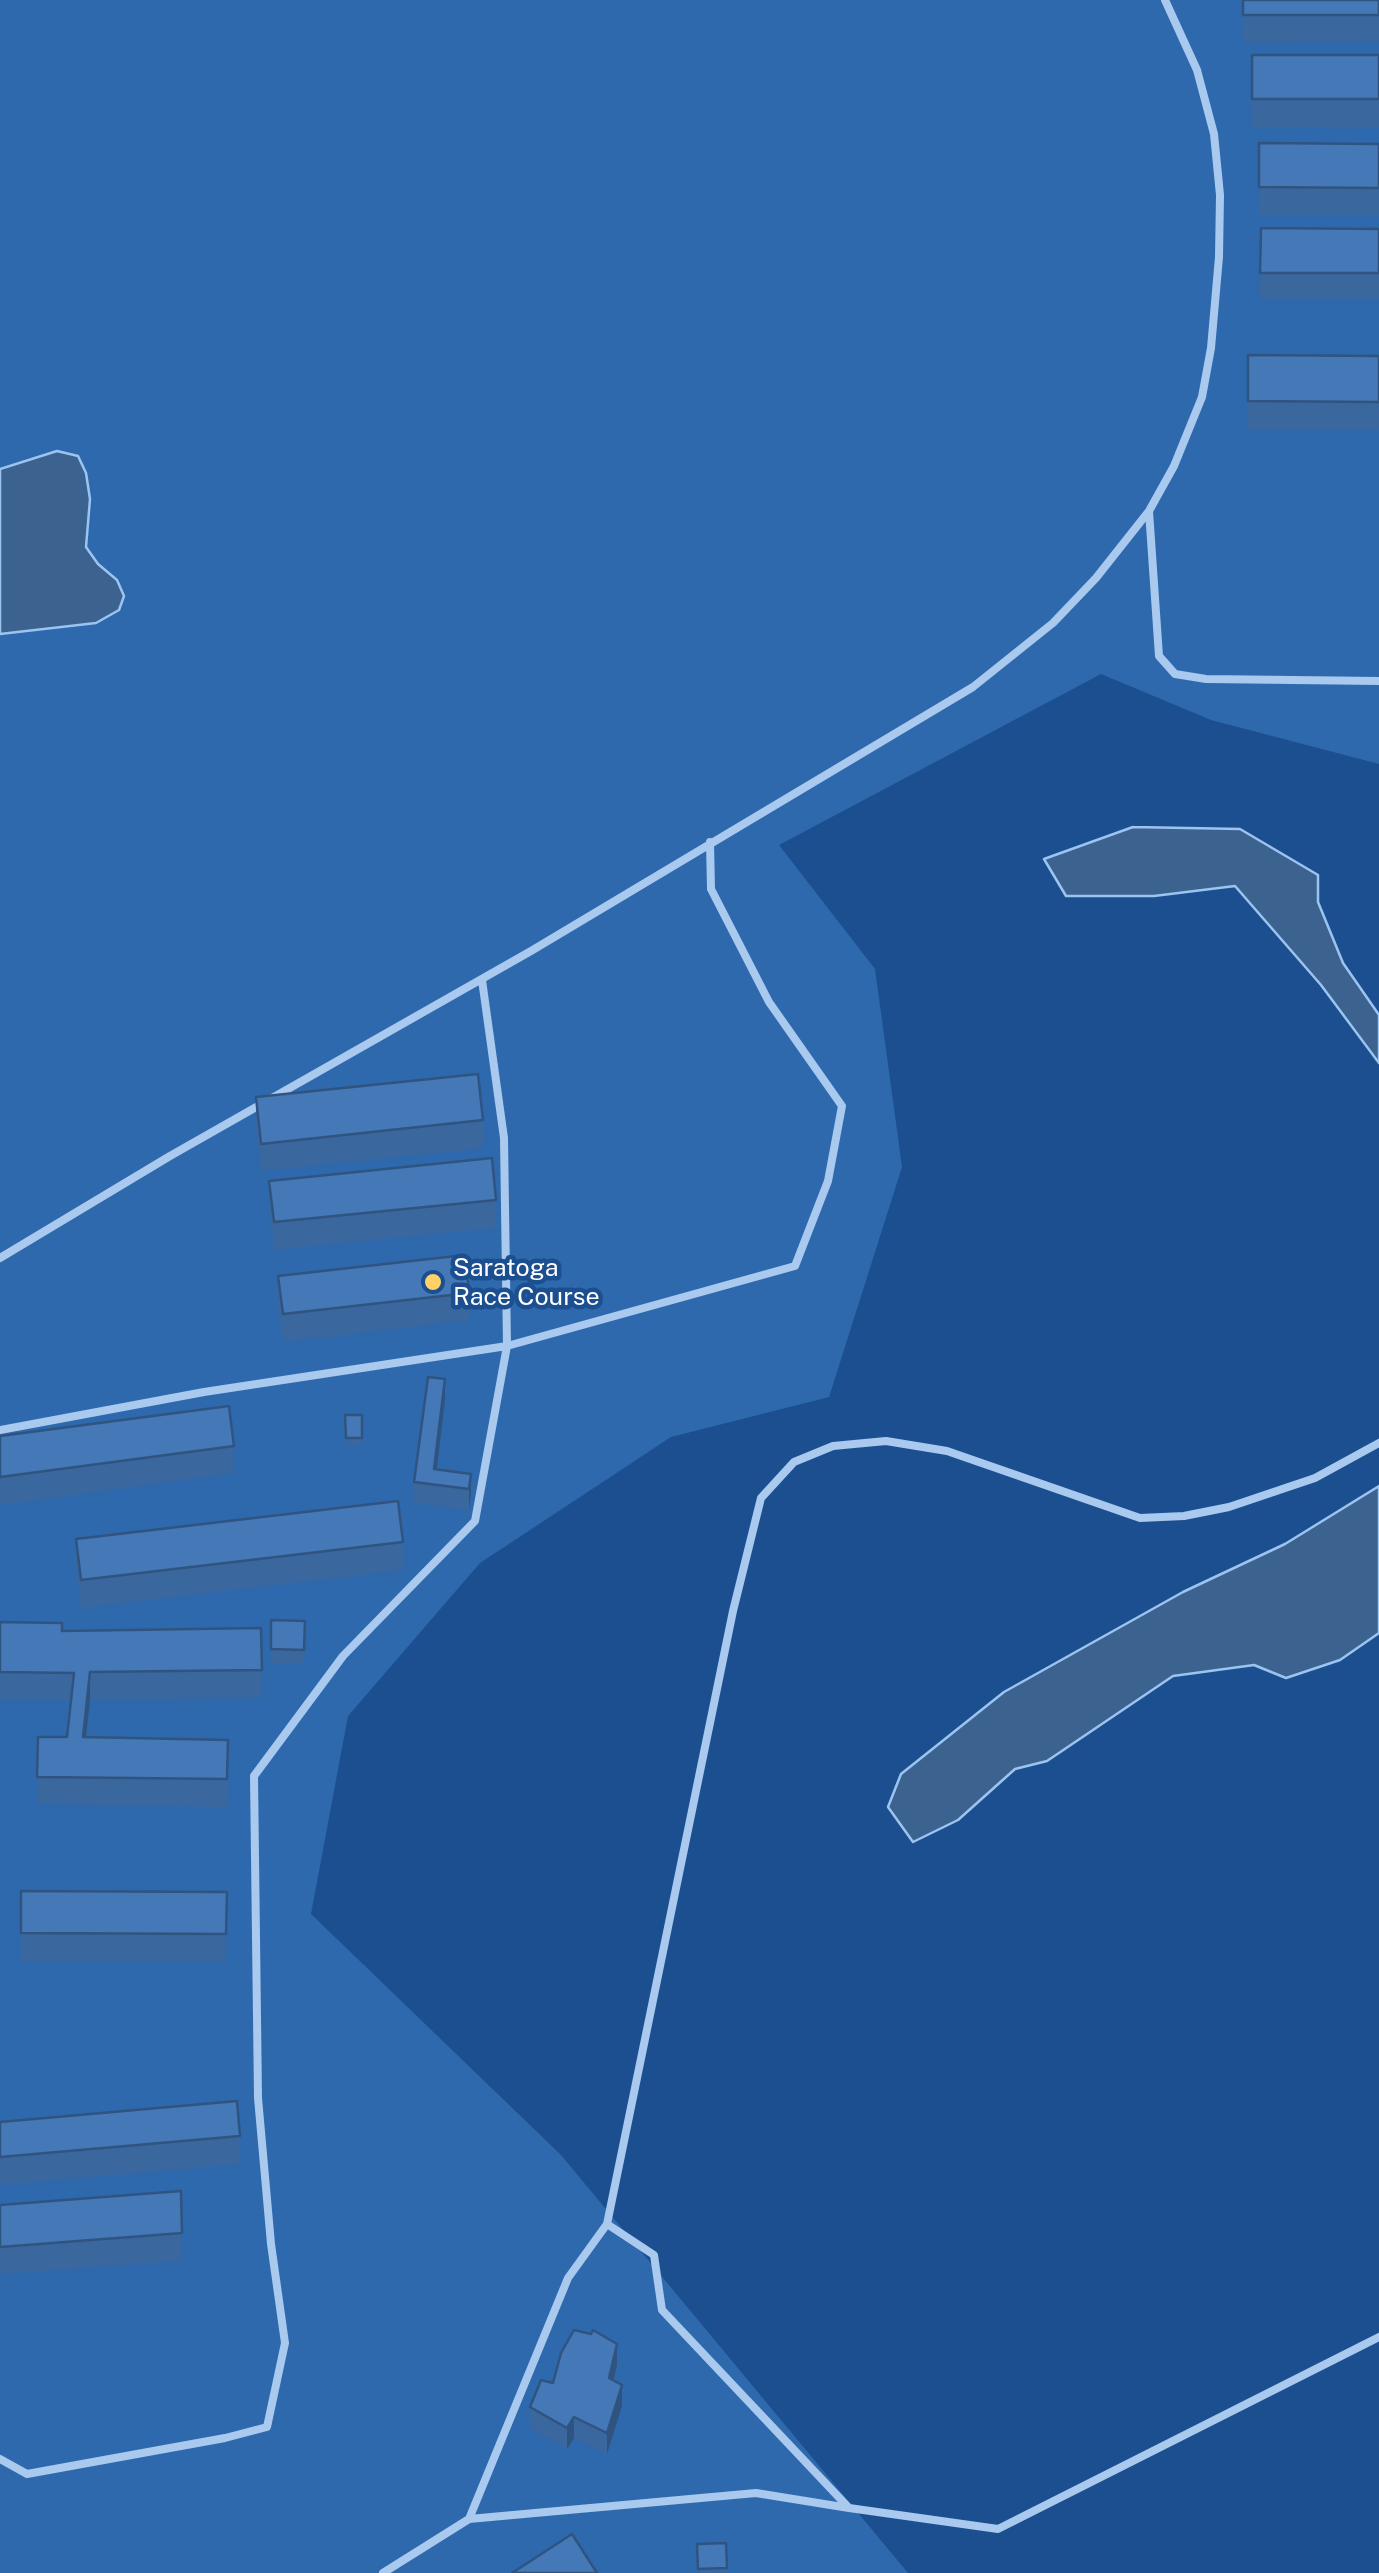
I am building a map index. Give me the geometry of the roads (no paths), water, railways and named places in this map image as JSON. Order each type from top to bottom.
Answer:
[{"type":"lane","points":[[0,1258],[170,1156],[482,980],[973,687],[1053,624],[1096,578],[1149,511],[1174,466],[1202,397],[1211,348],[1220,196],[1214,134],[1197,70],[1165,0]]},
{"type":"lane","points":[[1149,511],[1159,656],[1176,674],[1206,679],[1379,681]]},
{"type":"lane","points":[[0,1430],[204,1392],[507,1346],[795,1266],[828,1181],[842,1106],[769,1002],[711,889],[710,842]]},
{"type":"lane","points":[[0,2459],[27,2474],[225,2438],[266,2426],[285,2343],[271,2244],[258,2098],[254,1776],[343,1656],[475,1520],[507,1346],[504,1138],[482,980]]},
{"type":"lane","points":[[470,2519],[568,2278],[608,2224],[733,1611],[761,1498],[794,1462],[833,1446],[886,1441],[947,1450],[1140,1518],[1184,1516],[1315,1478],[1379,1443]]},
{"type":"lane","points":[[608,2224],[654,2255],[662,2310],[849,2508]]},
{"type":"lane","points":[[383,2573],[470,2519],[756,2493],[998,2529],[1379,2337]]},
{"type":"place","name":"Saratoga Race Course","points":[[433,1282]]}]
